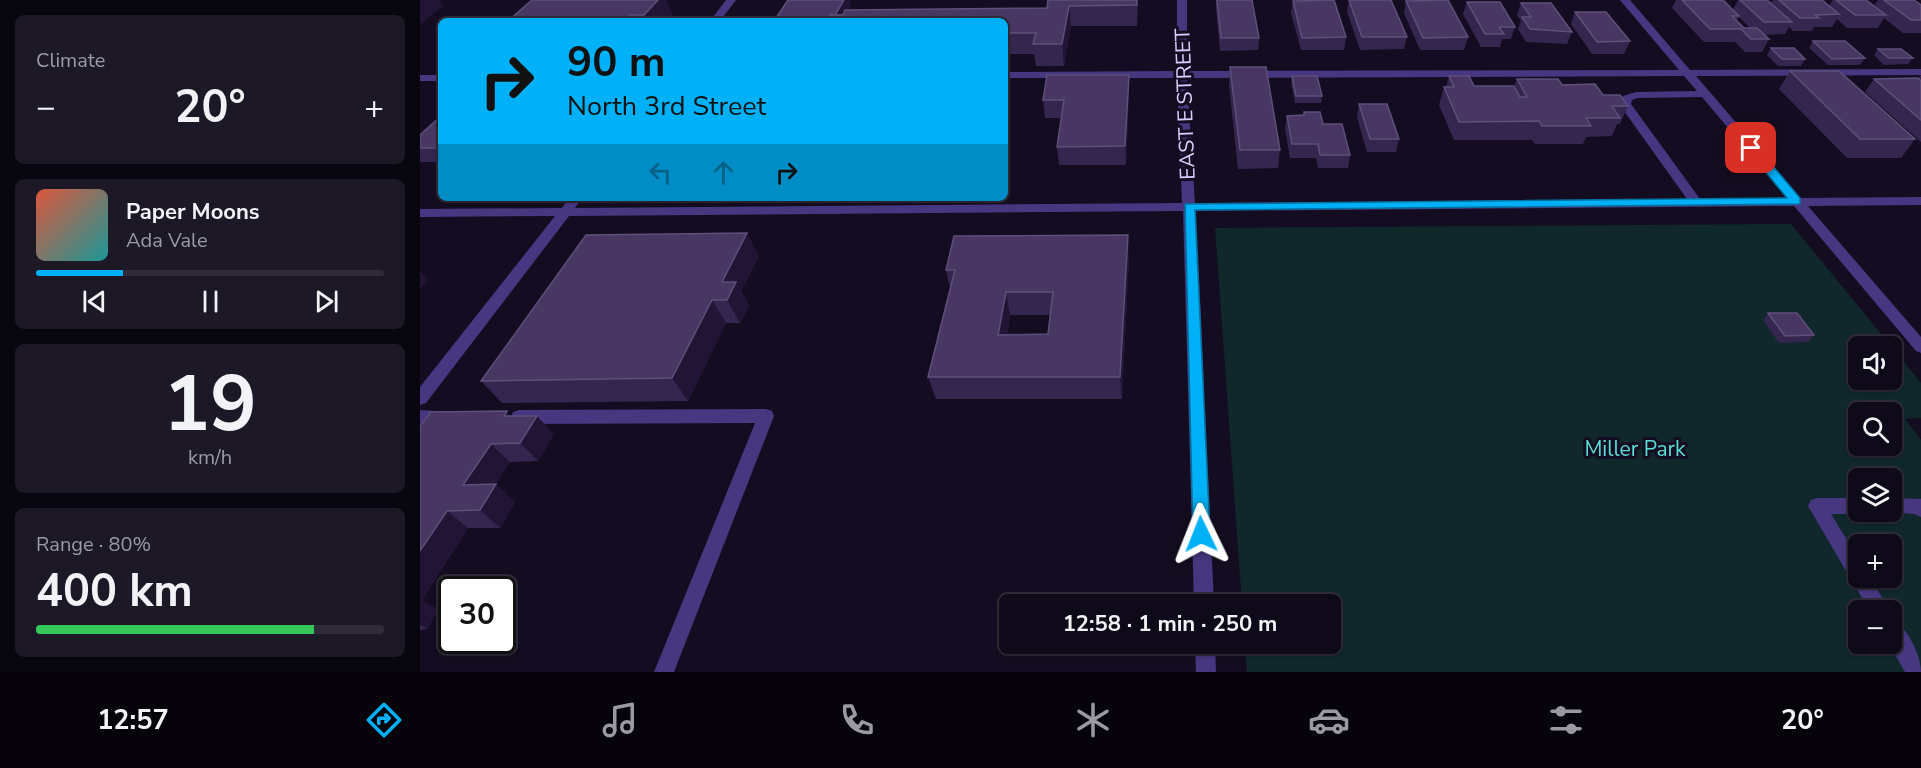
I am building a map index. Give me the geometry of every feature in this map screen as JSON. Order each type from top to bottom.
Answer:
[{"type":"street","points":[[717,18],[731,0]]},
{"type":"street","name":"EAST E STREET","points":[[1182,0],[1182,74],[1190,207],[1204,594]]},
{"type":"street","points":[[1625,0],[1921,347]]},
{"type":"street","points":[[1008,75],[1921,72]]},
{"type":"street","points":[[420,78],[438,78]]},
{"type":"street","points":[[1696,202],[1649,140],[1626,104],[1627,98],[1636,95],[1705,94]]},
{"type":"street","points":[[420,399],[574,201]]},
{"type":"street","points":[[420,213],[1921,201]]},
{"type":"street","points":[[500,417],[765,416],[664,672]]},
{"type":"street","points":[[420,417],[465,417]]},
{"type":"street","points":[[1848,506],[1817,506],[1848,558]]},
{"type":"street","points":[[1902,506],[1918,506],[1921,509]]},
{"type":"street","points":[[1902,647],[1917,672]]},
{"type":"street","points":[[1205,654],[1206,672]]},
{"type":"green space","name":"Miller Park","points":[[1791,224],[1883,336],[1848,336],[1848,390],[1902,390],[1902,359],[1921,383],[1921,418],[1905,419],[1921,440],[1921,672],[1247,672],[1246,654],[1341,654],[1341,594],[1241,594],[1215,228]]},
{"type":"building","points":[[532,0],[658,0],[644,15],[630,15],[627,18],[511,18]]},
{"type":"building","points":[[788,0],[844,0],[835,15],[830,15],[828,18],[776,18]]},
{"type":"building","points":[[1048,0],[1137,0],[1137,5],[1069,6],[1062,44],[1033,44],[1036,33],[1008,33],[1008,18],[828,18],[830,15],[843,15],[845,10],[1047,8]]},
{"type":"building","points":[[1217,0],[1252,0],[1259,38],[1221,38]]},
{"type":"building","points":[[1334,0],[1346,37],[1302,38],[1293,1]]},
{"type":"building","points":[[1349,0],[1391,0],[1407,37],[1362,37]]},
{"type":"building","points":[[1448,0],[1468,37],[1423,38],[1406,1]]},
{"type":"building","points":[[1682,0],[1723,0],[1739,16],[1732,16],[1744,28],[1757,28],[1769,39],[1751,39],[1741,29],[1710,29]]},
{"type":"building","points":[[1740,0],[1767,0],[1792,22],[1764,22]]},
{"type":"building","points":[[1779,0],[1822,0],[1839,14],[1815,15],[1819,18],[1800,18]]},
{"type":"building","points":[[1836,0],[1866,0],[1886,15],[1855,15]]},
{"type":"building","points":[[1884,0],[1914,0],[1921,5],[1921,20],[1911,20]]},
{"type":"building","points":[[1467,2],[1500,2],[1515,27],[1499,27],[1504,34],[1485,34]]},
{"type":"building","points":[[1521,3],[1551,3],[1572,32],[1530,29],[1522,17],[1531,17]]},
{"type":"building","points":[[1575,12],[1606,12],[1630,41],[1597,42]]},
{"type":"building","points":[[1813,41],[1845,41],[1865,58],[1832,59]]},
{"type":"building","points":[[1771,48],[1794,48],[1805,59],[1782,59]]},
{"type":"building","points":[[1878,49],[1901,49],[1913,58],[1889,58]]},
{"type":"building","points":[[1230,67],[1266,67],[1280,150],[1240,150]]},
{"type":"building","points":[[1790,71],[1839,71],[1915,139],[1860,139]]},
{"type":"building","points":[[1047,75],[1129,75],[1125,146],[1057,147],[1064,100],[1043,100]]},
{"type":"building","points":[[1292,76],[1317,76],[1322,96],[1296,96]]},
{"type":"building","points":[[1449,76],[1469,76],[1474,86],[1514,86],[1520,97],[1527,97],[1517,79],[1558,79],[1562,85],[1595,84],[1603,95],[1620,95],[1628,106],[1612,106],[1620,118],[1586,118],[1591,126],[1542,126],[1539,121],[1459,122],[1444,87],[1454,87]]},
{"type":"building","points":[[1918,78],[1921,81],[1921,120],[1874,79]]},
{"type":"building","points":[[1359,104],[1387,104],[1399,139],[1370,139]]},
{"type":"building","points":[[1304,112],[1320,112],[1323,124],[1342,124],[1350,155],[1320,155],[1318,144],[1292,144],[1287,116],[1304,115]]},
{"type":"building","points":[[438,119],[438,148],[420,148],[420,135]]},
{"type":"building","points":[[747,233],[722,282],[736,282],[727,300],[712,300],[672,378],[481,381],[586,235]]},
{"type":"building","points":[[1128,235],[1120,377],[928,377],[955,270],[946,270],[954,236]],"holes":[[[1006,292],[1053,292],[1048,334],[998,335]]]},
{"type":"building","points":[[1768,313],[1797,313],[1814,335],[1785,336]]},
{"type":"building","points":[[507,411],[504,416],[537,416],[520,443],[491,444],[463,485],[496,484],[480,510],[447,511],[420,551],[420,426],[431,412]]},
{"type":"route","points":[[1201,534],[1190,207],[1796,201],[1751,148]]}]
